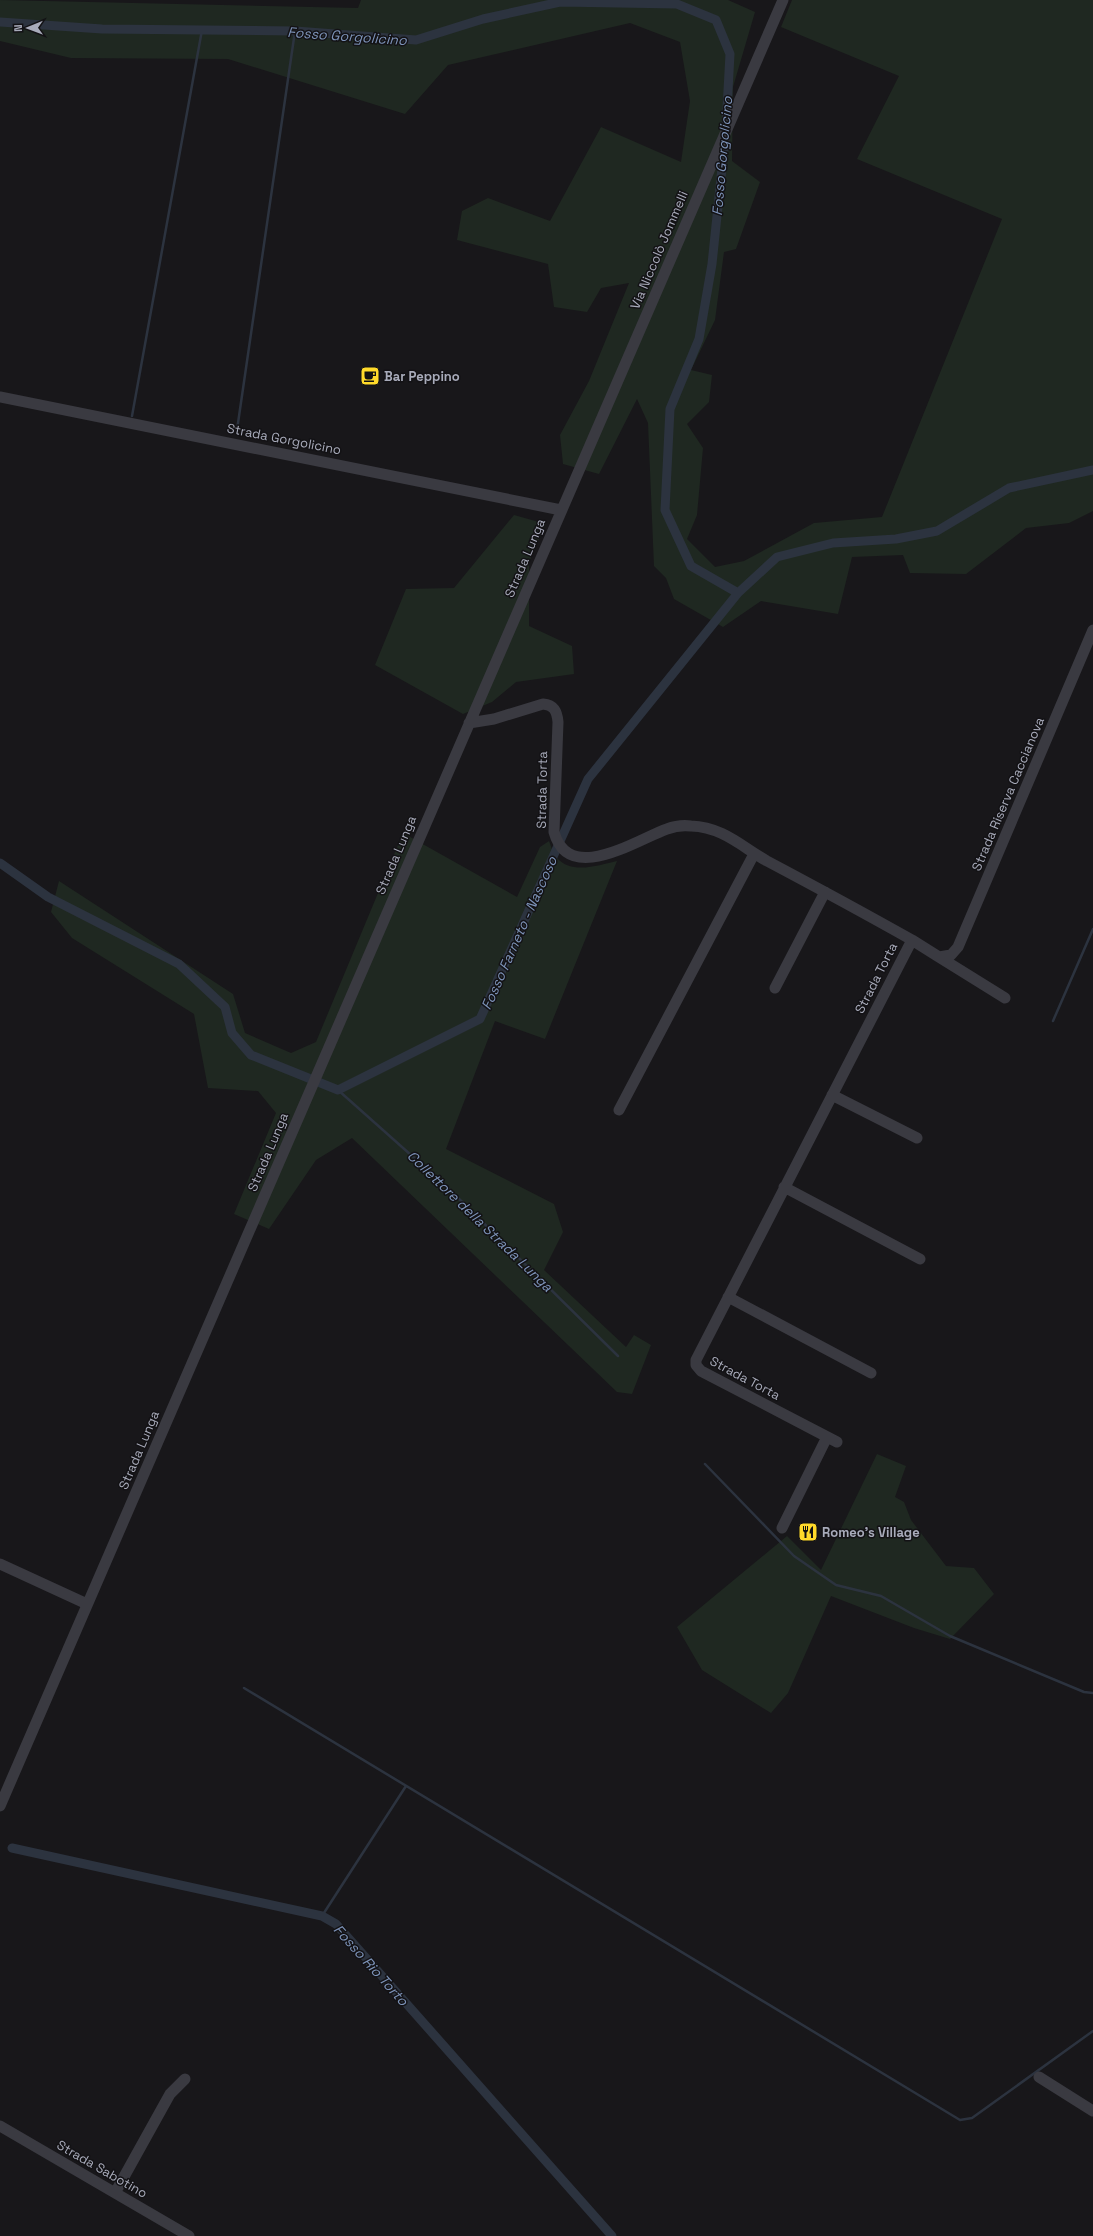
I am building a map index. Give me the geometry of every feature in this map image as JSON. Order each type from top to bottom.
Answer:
[{"type":"street","name":"Via Niccolò Jommelli","points":[[561,510],[783,0]]},
{"type":"street","name":"Strada Gorgolicino","points":[[0,397],[561,510]]},
{"type":"street","name":"Strada Lunga","points":[[0,1806],[561,510]]},
{"type":"street","name":"Strada Riserva Caccianova","points":[[939,957],[951,955],[961,942],[1093,630]]},
{"type":"street","name":"Strada Torta","points":[[469,723],[494,719],[543,704],[551,705],[556,710],[558,722],[553,816],[556,838],[565,850],[581,856],[602,856],[622,850],[668,828],[693,826],[720,831],[735,839],[754,854],[912,940],[697,1357],[698,1368],[832,1440],[782,1528]]},
{"type":"street","points":[[619,1110],[754,854]]},
{"type":"street","points":[[775,988],[825,892]]},
{"type":"street","points":[[912,940],[1005,998]]},
{"type":"street","points":[[832,1095],[917,1138]]},
{"type":"street","points":[[784,1187],[920,1259]]},
{"type":"street","points":[[728,1298],[871,1373]]},
{"type":"street","points":[[0,1564],[88,1604]]},
{"type":"street","points":[[1039,2077],[1093,2111]]},
{"type":"street","points":[[115,2193],[170,2094],[185,2079]]},
{"type":"street","name":"Strada Sabotino","points":[[0,2126],[189,2236]]},
{"type":"shaded area","points":[[0,0],[358,8],[361,0],[728,0],[755,12],[733,87],[732,161],[760,182],[736,249],[724,252],[715,320],[691,370],[712,375],[709,402],[687,424],[703,448],[697,515],[687,539],[715,567],[744,561],[814,523],[882,517],[1002,219],[857,159],[899,76],[781,27],[792,0],[1093,0],[1093,511],[1069,523],[1026,528],[966,574],[910,573],[903,555],[852,557],[838,614],[761,601],[723,627],[674,599],[666,578],[654,566],[648,423],[637,399],[599,474],[563,464],[560,435],[589,381],[629,283],[601,288],[587,312],[554,307],[548,264],[457,240],[462,211],[488,198],[550,221],[601,127],[681,162],[690,101],[680,42],[630,23],[448,65],[405,114],[228,59],[71,58],[0,41]]},
{"type":"shaded area","points":[[514,515],[546,524],[529,562],[529,626],[572,646],[574,674],[516,682],[492,702],[463,714],[375,665],[406,589],[454,588]]},
{"type":"shaded area","points":[[403,833],[517,897],[540,847],[549,841],[556,856],[563,863],[570,866],[586,867],[617,861],[545,1039],[495,1021],[446,1149],[554,1204],[563,1232],[544,1270],[626,1347],[634,1335],[651,1345],[632,1394],[617,1392],[352,1138],[316,1160],[269,1229],[234,1214],[276,1113],[258,1091],[208,1088],[194,1014],[72,938],[51,912],[59,881],[233,994],[245,1033],[291,1053],[316,1042]]},
{"type":"shaded area","points":[[877,1454],[906,1466],[895,1497],[904,1502],[911,1520],[946,1566],[974,1568],[994,1594],[950,1639],[914,1628],[831,1596],[788,1693],[771,1713],[702,1670],[677,1627],[787,1536],[821,1570]]},
{"type":"waterway","name":"Fosso Gorgolicino","points":[[0,22],[102,29],[295,31],[416,40],[483,19],[560,2],[677,4],[716,20],[730,54],[726,127]]},
{"type":"waterway","points":[[132,416],[202,30]]},
{"type":"waterway","points":[[237,430],[295,31]]},
{"type":"waterway","name":"Fosso Gorgolicino","points":[[725,139],[712,264],[699,339],[670,409],[665,510],[691,566],[738,593],[777,557],[833,543],[896,539],[937,531],[1009,488],[1093,470]]},
{"type":"waterway","name":"Fosso Farneto - Nascoso","points":[[0,863],[48,897],[179,964],[225,1007],[232,1033],[251,1055],[338,1090],[480,1019],[588,779],[738,593]]},
{"type":"waterway","points":[[1053,1021],[1093,929]]},
{"type":"waterway","name":"Collettore della Strada Lunga","points":[[338,1090],[448,1188],[618,1356]]},
{"type":"waterway","name":"Collettore della Strada Lunga","points":[[705,1464],[794,1556],[836,1585],[881,1596],[950,1636],[1084,1692],[1093,1693]]},
{"type":"waterway","points":[[244,1688],[960,2120],[972,2118],[1093,2031]]},
{"type":"waterway","points":[[322,1916],[406,1786]]},
{"type":"waterway","name":"Fosso Rio Torto","points":[[12,1848],[322,1916],[336,1924],[612,2236]]},
{"type":"place","name":"Bar Peppino","points":[[370,376]]},
{"type":"place","name":"Romeo's Village","points":[[808,1532]]}]
